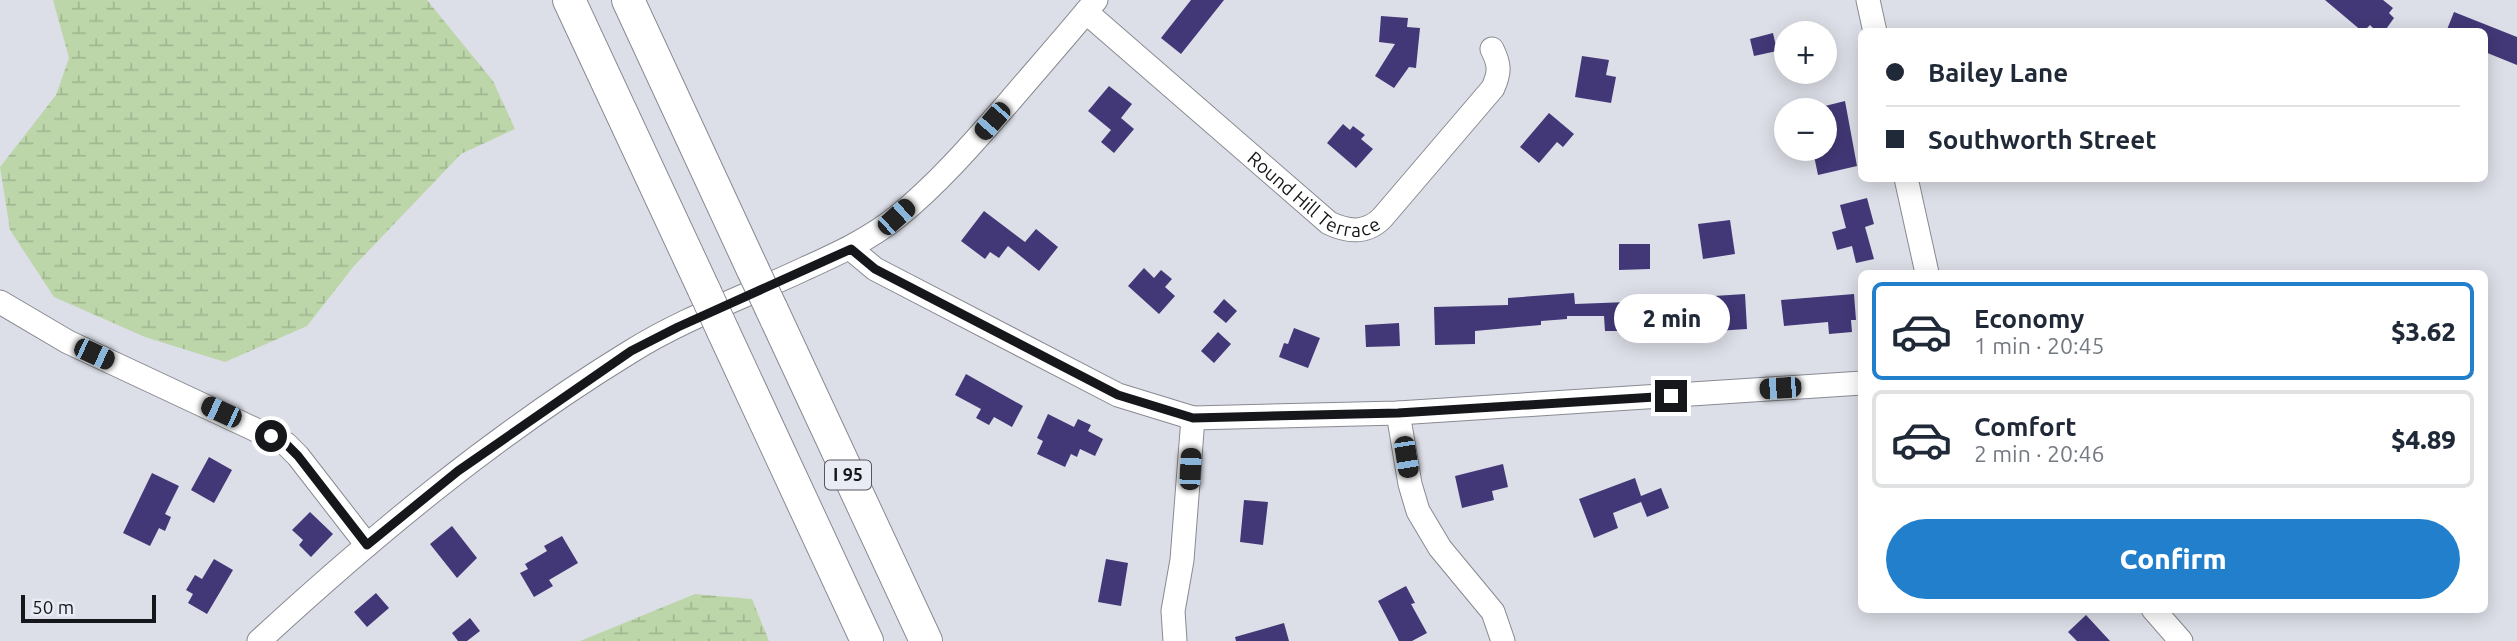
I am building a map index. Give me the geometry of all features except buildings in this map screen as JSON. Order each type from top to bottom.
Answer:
[{"type":"highway","name":"I 95","points":[[569,0],[867,641]]},
{"type":"highway","name":"I 95","points":[[628,0],[926,641]]},
{"type":"street","points":[[1868,0],[1874,28]]},
{"type":"street","points":[[259,641],[367,545],[458,471],[631,351],[851,249],[896,217],[934,184],[976,140],[1091,6]]},
{"type":"street","name":"Round Hill Terrace","points":[[1091,6],[1329,223],[1353,230],[1366,229],[1382,218],[1493,88],[1499,76],[1500,65],[1492,49]]},
{"type":"street","points":[[1908,182],[1926,270]]},
{"type":"street","points":[[851,249],[875,269],[1118,395],[1193,418],[1398,413],[1858,383]]},
{"type":"street","points":[[0,302],[68,342],[286,444],[367,545]]},
{"type":"street","points":[[1398,413],[1410,485],[1418,511],[1440,548],[1493,612],[1503,641]]},
{"type":"street","points":[[1175,641],[1173,611],[1182,560],[1193,418]]},
{"type":"street","points":[[2156,613],[2181,641]]},
{"type":"green space","points":[[53,0],[427,0],[493,81],[515,129],[461,154],[354,266],[307,326],[225,362],[145,337],[54,297],[10,230],[0,167],[56,95],[69,58]]},
{"type":"green space","points":[[695,594],[752,599],[769,641],[580,641]]},
{"type":"route","points":[[271,436],[286,444],[298,456],[367,545],[458,471],[631,351],[851,249],[875,269],[1118,395],[1193,418],[1398,413],[1671,396]]}]
